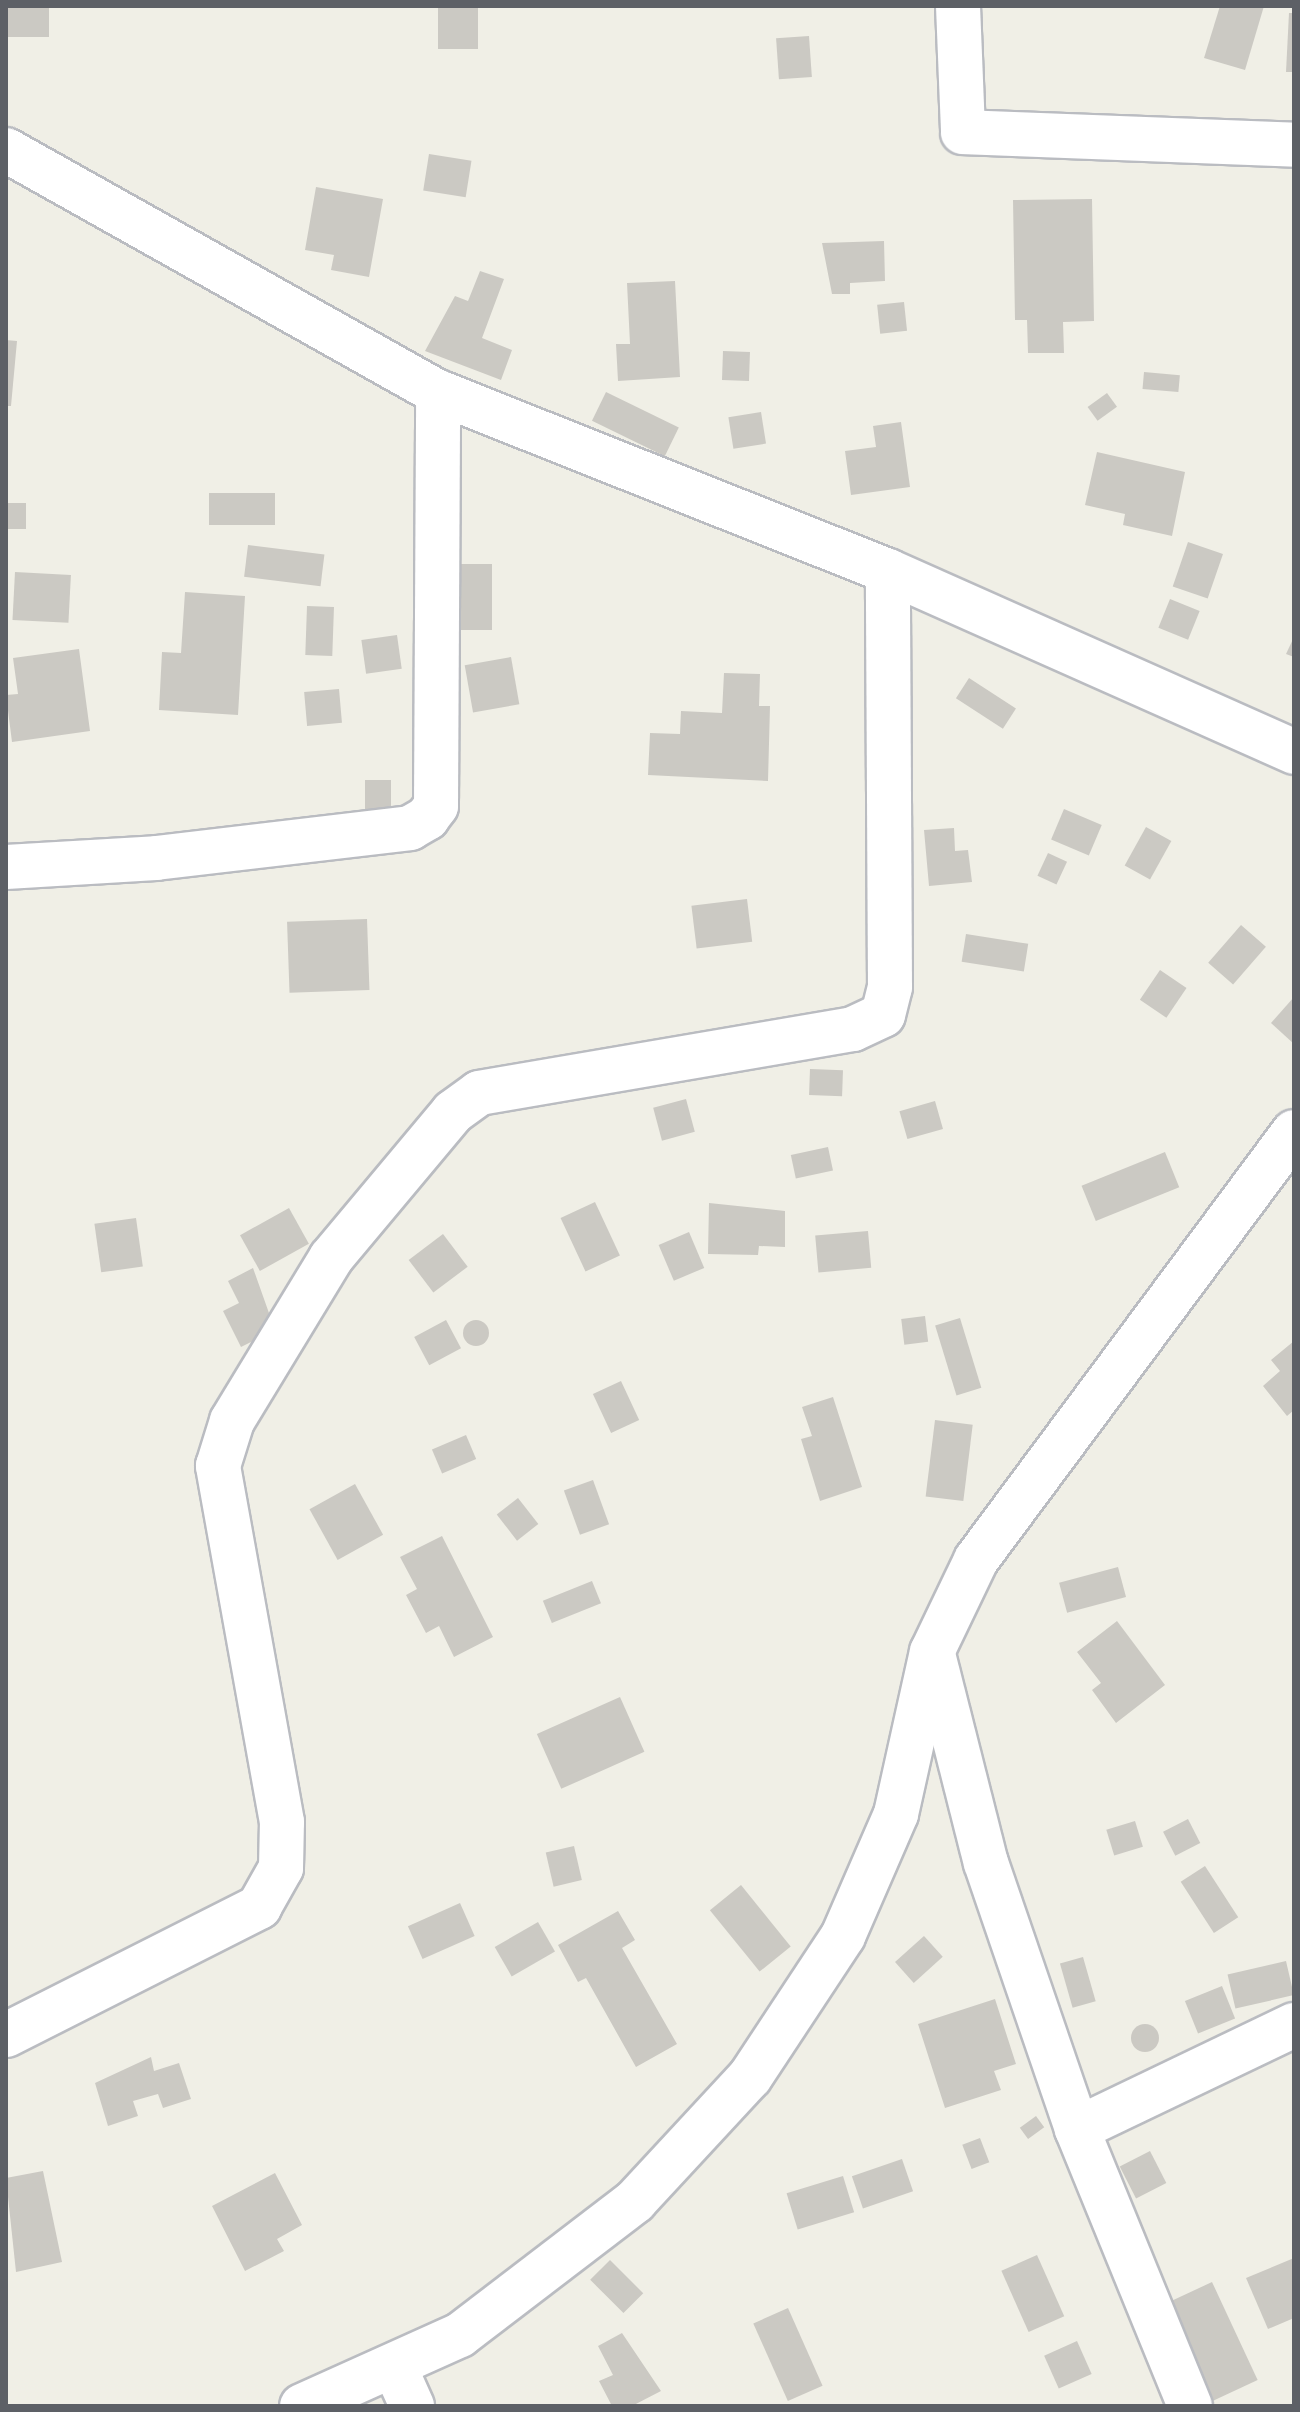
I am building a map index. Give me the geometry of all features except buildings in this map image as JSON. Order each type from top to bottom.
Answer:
[{"type":"street","points":[[958,6],[963,132],[1294,145]]},
{"type":"street","points":[[6,150],[438,392],[888,571],[1294,752]]},
{"type":"street","points":[[6,867],[172,856],[410,828],[427,818],[436,806],[438,392]]},
{"type":"street","points":[[6,2035],[259,1907],[281,1868],[282,1822],[218,1466],[232,1421],[331,1258],[453,1112],[479,1093],[853,1029],[883,1015],[890,987],[888,571]]},
{"type":"street","points":[[302,2406],[403,2387],[460,2335],[635,2201],[750,2077],[843,1936],[884,1841],[932,1652],[976,1560],[1294,1132]]},
{"type":"street","points":[[932,1652],[986,1863],[1077,2129],[1190,2406]]},
{"type":"street","points":[[1077,2129],[1294,2025]]}]
